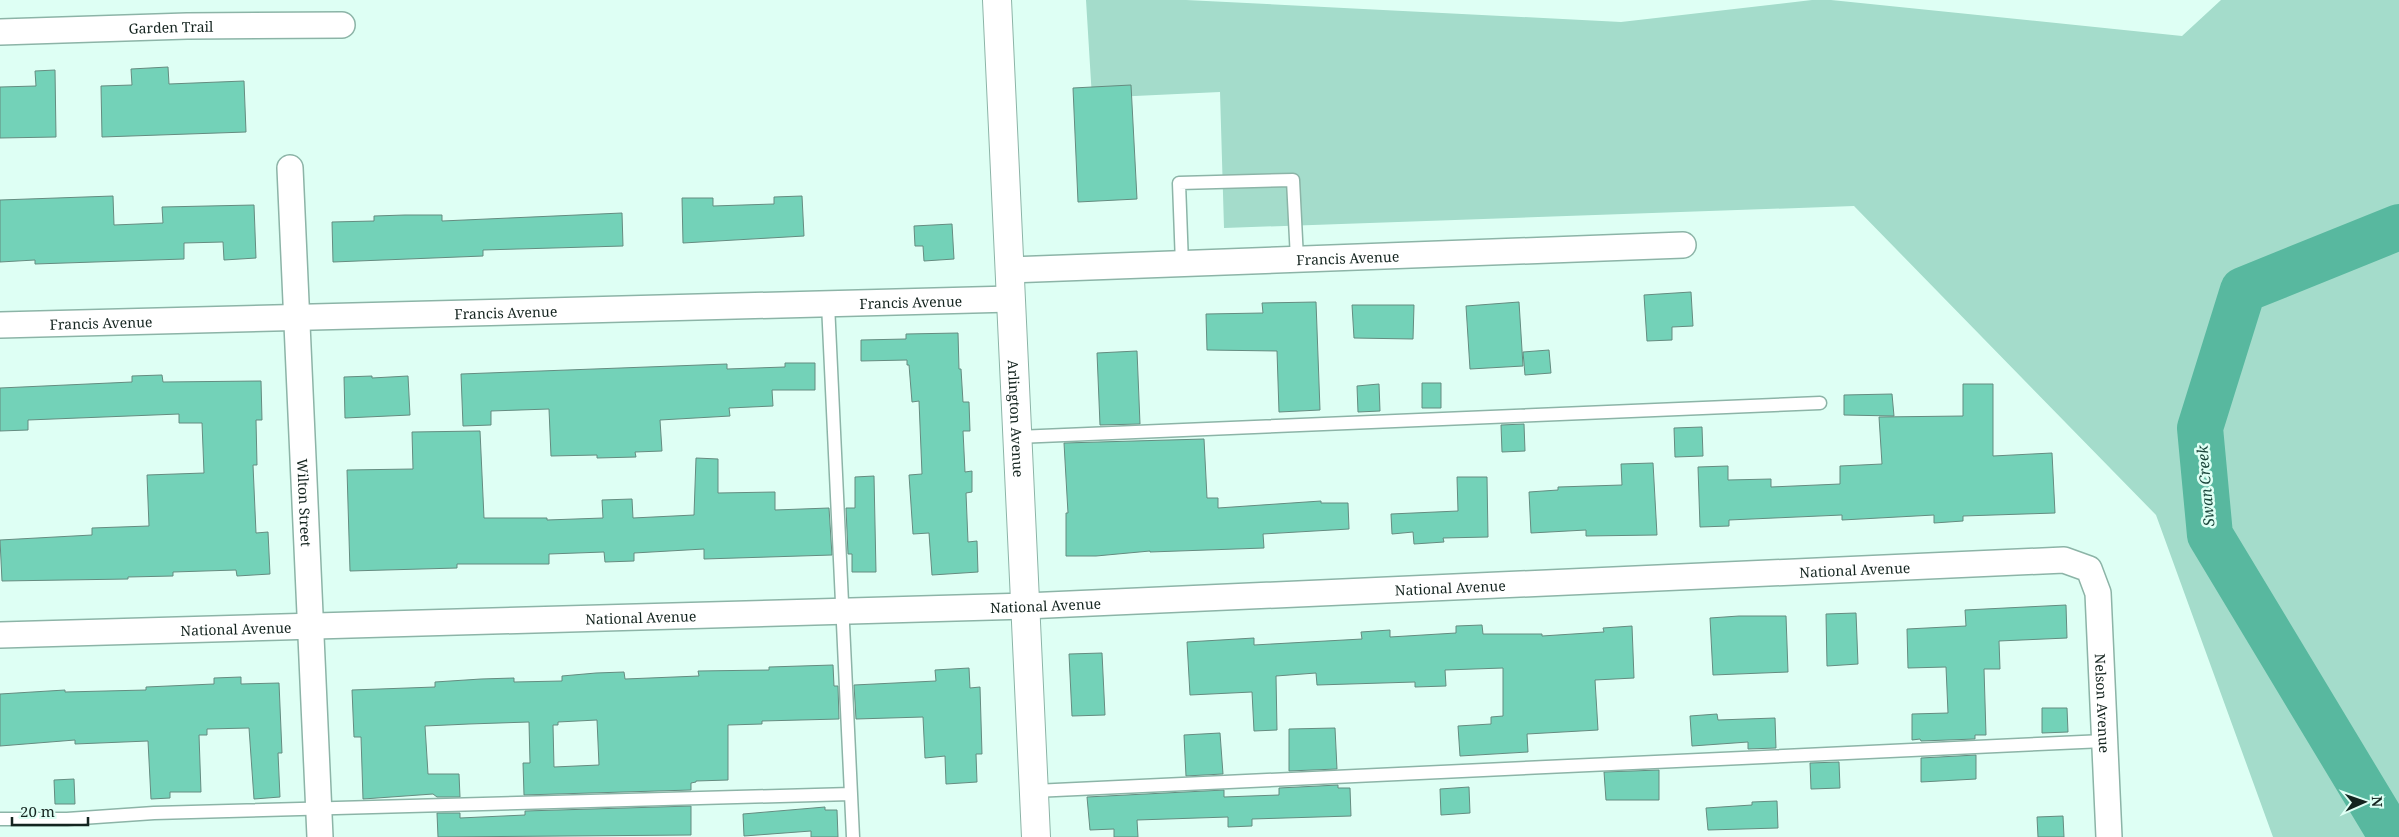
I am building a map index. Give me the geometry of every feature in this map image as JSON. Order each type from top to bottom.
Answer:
[{"type":"street","name":"Arlington Avenue","points":[[997,0],[1036,837]]},
{"type":"street","name":"Garden Trail","points":[[0,32],[187,26],[342,25]]},
{"type":"street","name":"Wilton Street","points":[[290,168],[320,837]]},
{"type":"street","name":"Francis Avenue","points":[[1010,270],[1684,245]]},
{"type":"street","name":"Francis Avenue","points":[[0,325],[1011,299]]},
{"type":"street","name":"National Avenue","points":[[0,635],[1025,606],[2064,560],[2089,569]]},
{"type":"street","name":"Nelson Avenue","points":[[2089,569],[2098,593],[2109,837]]},
{"type":"lane","points":[[1182,264],[1179,183],[1293,180],[1297,260]]},
{"type":"lane","points":[[828,304],[853,837]]},
{"type":"lane","points":[[1017,437],[1820,403]]},
{"type":"lane","points":[[1034,791],[2104,741]]},
{"type":"lane","points":[[0,819],[67,819],[154,813],[851,794]]},
{"type":"green space","points":[[1086,0],[1186,0],[1621,22],[1812,0],[1831,0],[2182,36],[2221,0],[2399,0],[2399,837],[2273,837],[2156,515],[1854,206],[1224,228],[1220,92],[1092,98]]},
{"type":"building","points":[[168,67],[169,84],[244,81],[246,132],[102,137],[101,86],[132,85],[131,69]]},
{"type":"building","points":[[55,70],[56,137],[0,138],[0,87],[36,86],[35,71]]},
{"type":"building","points":[[1131,85],[1137,199],[1078,202],[1073,88]]},
{"type":"building","points":[[113,196],[114,225],[163,223],[162,207],[254,205],[256,258],[224,260],[223,242],[184,243],[184,259],[35,264],[35,260],[0,262],[0,200]]},
{"type":"building","points":[[802,196],[804,236],[683,243],[682,198],[713,198],[713,206],[774,204],[774,197]]},
{"type":"building","points":[[622,213],[623,246],[483,250],[483,256],[333,262],[332,222],[374,221],[374,216],[405,215],[442,215],[442,221]]},
{"type":"building","points":[[952,224],[954,259],[924,261],[923,246],[915,246],[914,226]]},
{"type":"building","points":[[1691,292],[1693,326],[1672,327],[1672,340],[1647,341],[1644,295]]},
{"type":"building","points":[[1316,302],[1320,410],[1279,412],[1277,351],[1207,350],[1206,314],[1263,313],[1262,303]]},
{"type":"building","points":[[1519,302],[1523,366],[1470,369],[1466,306]]},
{"type":"building","points":[[1352,305],[1414,305],[1413,339],[1354,338]]},
{"type":"building","points":[[958,333],[959,369],[961,369],[963,402],[969,402],[970,431],[963,431],[965,472],[972,471],[972,492],[966,493],[968,542],[977,541],[978,572],[932,575],[929,533],[913,534],[909,475],[922,474],[919,401],[912,402],[909,365],[907,365],[907,360],[861,361],[861,340],[906,339],[906,334]]},
{"type":"building","points":[[1549,350],[1551,373],[1525,375],[1523,352]]},
{"type":"building","points":[[1137,351],[1140,424],[1100,425],[1097,353]]},
{"type":"building","points":[[785,363],[815,363],[815,390],[772,390],[773,406],[729,408],[730,416],[660,420],[662,451],[635,452],[636,457],[597,458],[597,455],[551,456],[549,409],[491,411],[491,425],[463,426],[461,374],[727,364],[727,369],[785,367]]},
{"type":"building","points":[[162,375],[163,382],[261,381],[262,420],[256,420],[257,465],[253,465],[256,533],[268,532],[270,574],[237,576],[236,570],[173,572],[173,576],[128,577],[128,579],[2,581],[0,540],[92,535],[92,528],[149,526],[147,475],[204,473],[202,423],[179,423],[179,414],[28,420],[28,430],[0,431],[0,388],[132,382],[132,376]]},
{"type":"building","points":[[372,376],[372,378],[408,376],[410,415],[345,418],[344,377]]},
{"type":"building","points":[[1422,383],[1441,383],[1441,408],[1422,408]]},
{"type":"building","points":[[1379,384],[1380,411],[1358,412],[1357,386]]},
{"type":"building","points":[[1963,384],[1993,384],[1993,456],[2052,453],[2055,513],[1963,516],[1963,521],[1934,523],[1934,515],[1842,520],[1842,515],[1729,520],[1729,526],[1700,527],[1698,467],[1728,466],[1728,480],[1771,479],[1771,487],[1840,484],[1840,466],[1882,464],[1879,417],[1963,416]]},
{"type":"building","points":[[1892,394],[1894,416],[1844,415],[1844,395]]},
{"type":"building","points":[[1524,424],[1525,451],[1502,452],[1501,425]]},
{"type":"building","points":[[1702,427],[1703,456],[1675,457],[1674,428]]},
{"type":"building","points":[[480,431],[484,518],[547,518],[547,520],[603,518],[602,500],[632,499],[633,518],[694,515],[696,458],[718,459],[718,493],[775,492],[775,510],[829,508],[832,555],[704,559],[704,549],[634,553],[634,561],[605,562],[604,552],[549,554],[549,564],[457,564],[457,568],[350,571],[347,470],[413,469],[412,432]]},
{"type":"building","points":[[1204,439],[1207,498],[1218,498],[1218,508],[1321,501],[1321,503],[1348,503],[1349,529],[1263,534],[1264,548],[1150,551],[1096,556],[1066,556],[1066,513],[1068,513],[1064,443]]},
{"type":"building","points":[[1653,463],[1657,535],[1586,536],[1586,530],[1531,533],[1529,492],[1558,490],[1558,487],[1622,485],[1621,464]]},
{"type":"building","points":[[874,476],[876,572],[852,572],[852,554],[848,554],[846,508],[855,508],[855,477]]},
{"type":"building","points":[[1457,477],[1487,477],[1488,537],[1443,538],[1444,542],[1414,544],[1413,532],[1392,534],[1391,514],[1458,511]]},
{"type":"building","points":[[2066,605],[2067,638],[1999,641],[2000,669],[1984,669],[1986,735],[1975,735],[1975,739],[1912,740],[1912,714],[1948,713],[1946,667],[1908,668],[1907,629],[1966,626],[1965,610]]},
{"type":"building","points":[[1856,613],[1858,664],[1827,666],[1826,614]]},
{"type":"building","points":[[1786,616],[1788,672],[1713,675],[1710,618]]},
{"type":"building","points":[[1482,625],[1483,634],[1542,634],[1542,636],[1604,632],[1603,628],[1632,626],[1634,678],[1595,680],[1598,730],[1527,734],[1528,752],[1460,756],[1458,726],[1491,724],[1491,717],[1503,716],[1503,668],[1445,670],[1446,686],[1415,687],[1415,682],[1317,685],[1316,673],[1276,676],[1277,730],[1254,731],[1252,692],[1190,695],[1187,642],[1254,638],[1254,645],[1362,639],[1361,632],[1390,630],[1390,637],[1456,633],[1456,626]]},
{"type":"building","points":[[1102,653],[1105,715],[1072,716],[1069,654]]},
{"type":"building","points":[[833,665],[834,686],[838,686],[839,719],[762,721],[762,724],[728,725],[728,780],[696,781],[691,783],[691,790],[524,795],[523,763],[530,763],[529,722],[425,726],[428,774],[459,774],[460,797],[437,797],[433,794],[363,799],[361,737],[354,737],[352,690],[435,687],[435,682],[481,679],[514,678],[514,682],[562,681],[562,676],[596,673],[624,672],[625,679],[699,676],[698,671],[769,670],[769,667]],"holes":[[[597,720],[599,765],[554,767],[553,725],[558,725],[558,722]]]},
{"type":"building","points":[[969,668],[970,688],[980,687],[982,754],[976,754],[977,782],[946,784],[945,756],[925,758],[923,717],[856,719],[854,685],[936,681],[935,670]]},
{"type":"building","points":[[241,677],[241,684],[279,683],[282,753],[278,753],[280,797],[254,799],[249,728],[207,729],[207,735],[199,735],[201,792],[170,792],[170,798],[151,799],[148,741],[75,744],[75,740],[0,746],[0,694],[65,690],[65,692],[146,690],[146,687],[214,684],[214,678]]},
{"type":"building","points":[[2042,708],[2067,708],[2068,732],[2042,733]]},
{"type":"building","points":[[1717,714],[1718,720],[1775,718],[1776,748],[1748,749],[1748,742],[1692,746],[1690,716]]},
{"type":"building","points":[[1335,728],[1337,769],[1289,771],[1289,729]]},
{"type":"building","points":[[1220,733],[1223,774],[1186,776],[1184,735]]},
{"type":"building","points":[[1976,755],[1976,779],[1921,782],[1921,758]]},
{"type":"building","points":[[1839,762],[1840,788],[1811,789],[1810,763]]},
{"type":"building","points":[[1659,770],[1659,800],[1606,800],[1604,772]]},
{"type":"building","points":[[74,779],[75,804],[55,804],[54,780]]},
{"type":"building","points":[[1338,785],[1338,788],[1350,788],[1351,816],[1252,819],[1252,826],[1228,827],[1228,817],[1137,820],[1138,837],[1114,837],[1114,829],[1090,830],[1087,797],[1224,790],[1224,797],[1279,795],[1279,788]]},
{"type":"building","points":[[1469,787],[1470,813],[1441,815],[1440,789]]},
{"type":"building","points":[[1777,801],[1778,828],[1708,830],[1706,808],[1752,805],[1752,802]]},
{"type":"building","points":[[691,806],[691,835],[438,837],[437,813],[460,813],[460,818],[525,815],[525,811]]},
{"type":"building","points":[[825,807],[825,810],[837,810],[838,837],[811,837],[811,831],[744,836],[743,814]]},
{"type":"building","points":[[2063,816],[2064,837],[2038,837],[2037,817]]},
{"type":"waterway","name":"Swan Creek","points":[[2392,837],[2210,535],[2200,428],[2243,290],[2399,227]]}]
